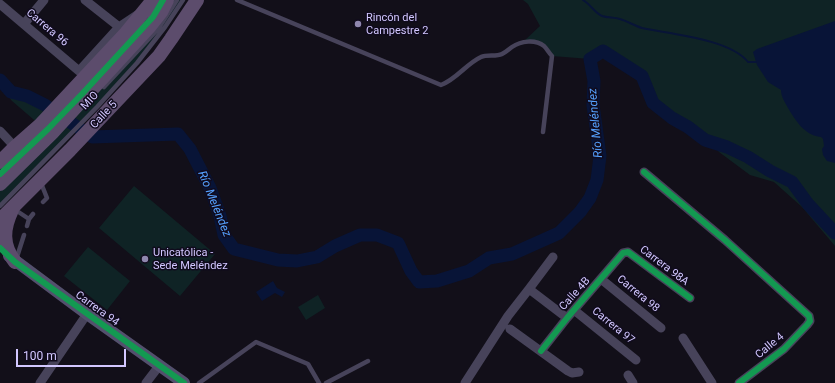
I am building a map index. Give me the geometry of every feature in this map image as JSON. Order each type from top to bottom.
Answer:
[{"type":"main road","points":[[127,34],[159,16],[167,0]]},
{"type":"main road","points":[[100,110],[146,59],[189,0]]},
{"type":"main road","name":"Calle 5","points":[[0,162],[15,147],[56,136],[100,110],[159,56],[198,0]]},
{"type":"main road","name":"Calle 5","points":[[0,220],[4,208],[40,180],[56,136],[81,92],[151,3]]},
{"type":"main road","points":[[3,185],[56,136]]},
{"type":"main road","points":[[16,262],[9,254],[6,240],[4,208],[56,136]]},
{"type":"main road","points":[[0,257],[16,262]]},
{"type":"street","points":[[24,24],[44,0]]},
{"type":"street","points":[[85,0],[127,34]]},
{"type":"street","name":"Carrera 96","points":[[0,4],[79,71],[127,34]]},
{"type":"street","points":[[0,131],[15,147]]},
{"type":"street","name":"Calle 4","points":[[644,172],[730,245],[809,316],[810,321],[784,349],[750,380],[739,383]]},
{"type":"street","name":"Carrera 94","points":[[0,248],[16,262],[184,383]]},
{"type":"street","name":"Calle 4B","points":[[541,351],[567,318],[625,251]]},
{"type":"street","name":"Carrera 98A","points":[[625,251],[690,298]]},
{"type":"street","points":[[465,383],[508,316],[553,257]]},
{"type":"street","name":"Carrera 98","points":[[601,279],[661,328]]},
{"type":"street","points":[[529,290],[567,318]]},
{"type":"street","name":"Carrera 97","points":[[574,310],[636,360]]},
{"type":"street","points":[[40,383],[87,314]]},
{"type":"street","points":[[510,329],[568,371],[572,373],[579,372]]},
{"type":"street","points":[[684,338],[712,383]]},
{"type":"street","points":[[146,383],[159,366]]},
{"type":"lane","name":"MIO","points":[[101,90],[158,29],[177,0]]},
{"type":"lane","name":"MIO","points":[[100,110],[165,27],[183,0]]},
{"type":"lane","points":[[237,0],[440,84],[448,82],[462,72],[472,62],[483,56],[502,55],[513,46],[524,41],[534,42],[544,46],[552,56],[543,132]]},
{"type":"lane","points":[[40,180],[47,198],[43,202]]},
{"type":"lane","points":[[4,208],[29,219]]},
{"type":"lane","points":[[27,226],[29,219],[33,214]]},
{"type":"lane","points":[[16,262],[24,235]]},
{"type":"lane","points":[[199,383],[256,342],[308,364],[319,383]]},
{"type":"lane","points":[[326,383],[368,361]]},
{"type":"green space","points":[[153,0],[183,0],[137,63],[0,206],[0,162],[40,125],[12,101],[0,86],[0,80],[11,92],[27,96],[54,111]]},
{"type":"green space","points":[[523,0],[835,0],[835,246],[802,207],[774,182],[750,175],[719,152],[709,141],[672,118],[653,103],[642,76],[604,51],[590,59],[552,56],[544,46],[524,41],[540,26],[528,4]]},
{"type":"green space","points":[[134,186],[215,254],[180,296],[99,228]]},
{"type":"green space","points":[[88,247],[130,281],[107,310],[64,276]]},
{"type":"green space","points":[[318,295],[325,308],[306,320],[298,307]]},
{"type":"water","points":[[835,21],[835,163],[827,161],[823,155],[823,139],[805,130],[797,122],[783,99],[781,90],[768,82],[757,65],[753,52],[757,49]]},
{"type":"water","points":[[273,281],[277,288],[285,292],[282,297],[275,293],[262,301],[256,292]]},
{"type":"waterway","points":[[583,0],[602,16],[620,19],[642,28],[683,35],[714,43],[739,54],[748,62],[756,62]]},
{"type":"waterway","name":"Río Meléndez","points":[[0,80],[11,92],[27,96],[45,105],[92,137],[178,134],[190,149],[210,188],[220,216],[224,235],[234,249],[278,260],[297,261],[317,257],[335,246],[360,235],[377,235],[398,243],[411,271],[419,282],[437,281],[469,271],[489,258],[512,254],[559,233],[580,212],[590,198],[597,180],[600,156],[593,105],[594,81],[590,59],[603,51],[642,76],[653,103],[672,118],[688,127],[705,140],[727,147],[748,157],[770,171],[792,182],[808,204],[835,233]]},
{"type":"cycle path","points":[[0,174],[48,129],[82,94],[153,17],[163,0]]},
{"type":"cycle path","points":[[644,172],[725,240],[809,316],[810,321],[807,325],[784,349],[739,383]]},
{"type":"cycle path","points":[[0,248],[15,262],[184,383]]},
{"type":"cycle path","points":[[541,351],[567,318],[623,253],[628,252],[690,298]]},
{"type":"place","name":"Rincón del Campestre 2","points":[[358,24]]},
{"type":"place","name":"Unicatólica - Sede Meléndez","points":[[145,259]]}]
